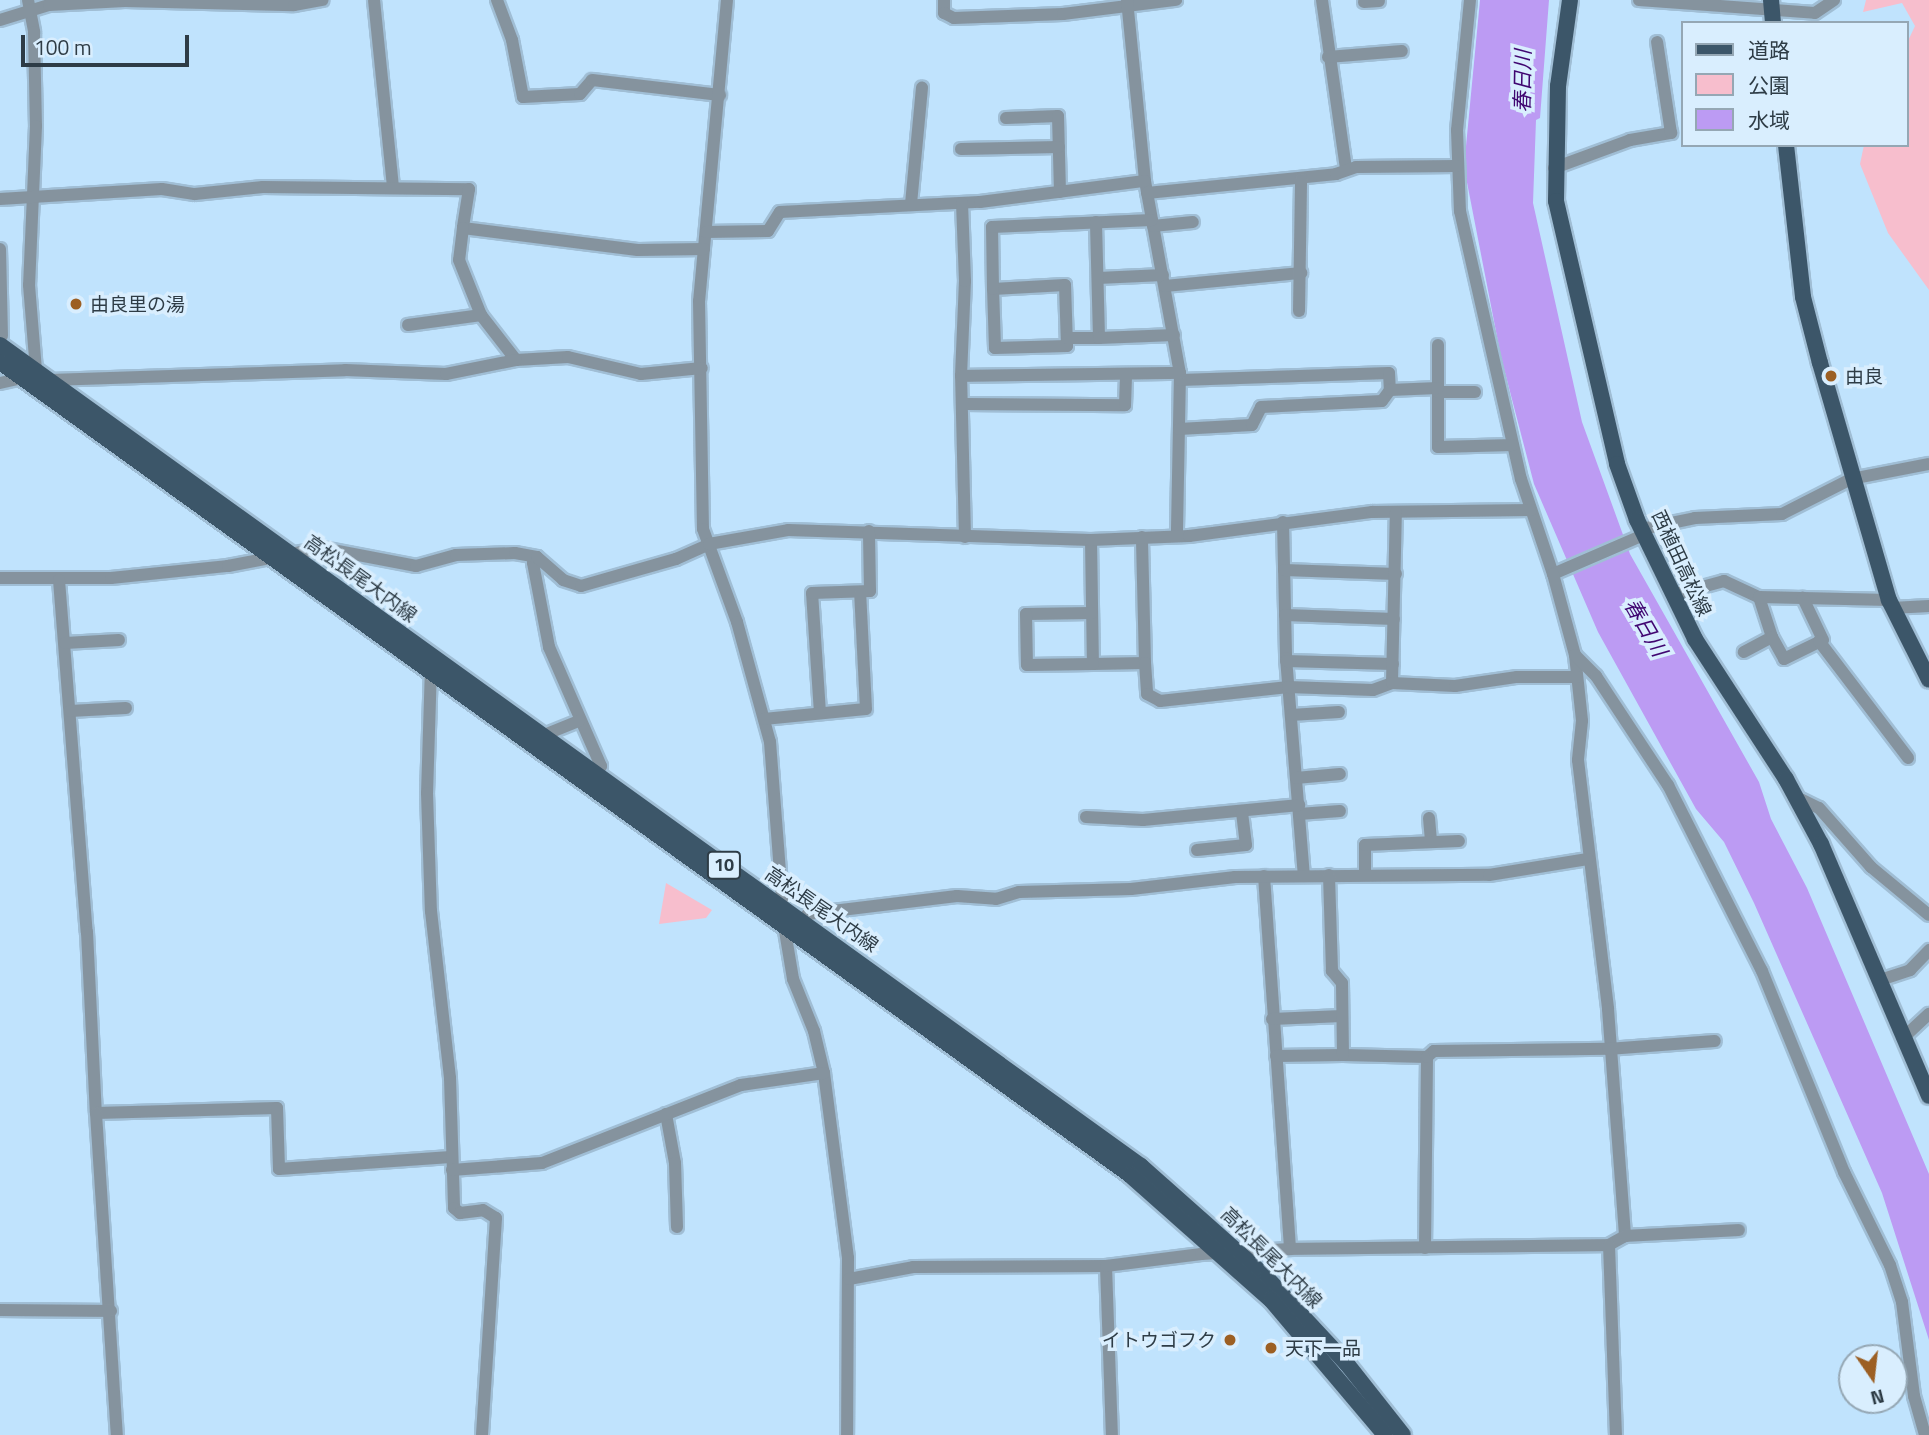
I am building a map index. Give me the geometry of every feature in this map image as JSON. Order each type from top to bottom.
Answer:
[{"type":"main road","name":"西植田高松線","points":[[1570,0],[1558,86],[1554,168],[1556,201],[1617,464],[1642,529],[1695,639],[1796,797],[1821,844],[1929,1096]]},
{"type":"main road","points":[[1786,147],[1803,297],[1850,479],[1890,604],[1929,680]]},
{"type":"main road","name":"高松長尾大内線","points":[[1,341],[29,374],[270,556],[431,673],[784,925],[1141,1166],[1241,1252],[1347,1364],[1404,1435]]},
{"type":"main road","name":"高松長尾大内線","points":[[0,362],[50,380],[802,920],[1049,1106],[1222,1253],[1336,1373],[1385,1435]]},
{"type":"street","points":[[0,20],[29,6],[125,1],[294,5],[323,0]]},
{"type":"street","points":[[374,0],[393,187]]},
{"type":"street","points":[[496,0],[512,40],[523,97],[580,94],[592,80],[720,95]]},
{"type":"street","points":[[727,0],[699,301],[702,513],[709,544],[770,742],[784,925],[793,979],[814,1031],[824,1073],[845,1215],[849,1279],[847,1435]]},
{"type":"street","points":[[944,0],[944,13],[954,18],[1063,14],[1127,2],[1176,0]]},
{"type":"street","points":[[1322,0],[1328,57],[1346,168]]},
{"type":"street","points":[[1364,2],[1385,0]]},
{"type":"street","points":[[1471,0],[1457,166],[1465,240],[1513,444],[1531,510],[1557,572],[1574,655],[1582,721],[1578,760],[1608,1009],[1608,1049],[1625,1236]]},
{"type":"street","points":[[1639,0],[1815,13],[1834,0]]},
{"type":"street","points":[[1127,2],[1146,187],[1180,376],[1177,536]]},
{"type":"street","points":[[0,383],[29,374],[29,285],[36,126],[29,6]]},
{"type":"street","points":[[1554,168],[1630,140],[1671,133],[1657,42]]},
{"type":"street","points":[[1328,57],[1402,51]]},
{"type":"street","points":[[911,204],[922,88]]},
{"type":"street","points":[[1006,118],[1058,116],[1060,192]]},
{"type":"street","points":[[961,149],[1059,147]]},
{"type":"street","points":[[706,232],[768,231],[780,212],[961,203],[1060,192],[1301,179],[1336,174],[1346,168],[1457,166]]},
{"type":"street","points":[[1299,311],[1301,179]]},
{"type":"street","points":[[0,199],[162,190],[195,194],[263,187],[469,189],[459,260],[481,316],[516,360]]},
{"type":"street","points":[[961,203],[965,281],[961,376],[965,537]]},
{"type":"street","points":[[993,289],[1065,285],[1068,346],[995,348],[993,289],[992,227],[1096,222],[1193,222]]},
{"type":"street","points":[[1096,222],[1099,338]]},
{"type":"street","points":[[463,228],[638,250],[704,249]]},
{"type":"street","points":[[0,249],[1,341]]},
{"type":"street","points":[[1098,278],[1164,280],[1301,274]]},
{"type":"street","points":[[408,325],[481,316]]},
{"type":"street","points":[[1067,338],[1174,335]]},
{"type":"street","points":[[1438,345],[1438,447],[1513,444]]},
{"type":"street","points":[[50,380],[345,370],[446,374],[516,360],[568,357],[641,374],[702,368]]},
{"type":"street","points":[[961,376],[1389,373],[1390,390],[1382,401],[1261,407],[1252,425],[1179,429]]},
{"type":"street","points":[[963,404],[1125,405],[1126,375]]},
{"type":"street","points":[[1390,390],[1475,392]]},
{"type":"street","points":[[1557,572],[1629,541],[1642,529],[1695,518],[1782,514],[1850,479],[1929,464]]},
{"type":"street","points":[[0,578],[59,580],[228,566],[289,551],[345,549],[416,566],[456,555],[494,552],[537,557],[563,580],[581,586],[664,563],[709,544],[788,530],[1091,540],[1177,536],[1283,522],[1396,512],[1531,510]]},
{"type":"street","points":[[1392,683],[1396,512]]},
{"type":"street","points":[[1283,522],[1286,661],[1304,874]]},
{"type":"street","points":[[820,713],[811,593],[870,591],[869,531]]},
{"type":"street","points":[[1142,537],[1147,694],[1160,701],[1222,698],[1288,687],[1373,690],[1392,683],[1455,685],[1517,677],[1577,677]]},
{"type":"street","points":[[1091,540],[1093,664]]},
{"type":"street","points":[[537,557],[533,563],[549,647],[579,721],[601,766],[596,774]]},
{"type":"street","points":[[1284,570],[1396,574]]},
{"type":"street","points":[[59,580],[111,1311],[117,1435]]},
{"type":"street","points":[[1674,595],[1724,581],[1759,597],[1929,606]]},
{"type":"street","points":[[764,719],[866,709],[860,592]]},
{"type":"street","points":[[1759,597],[1772,637],[1784,659],[1823,640],[1803,598]]},
{"type":"street","points":[[1092,613],[1026,614],[1027,665],[1145,663]]},
{"type":"street","points":[[1285,615],[1394,619]]},
{"type":"street","points":[[1744,652],[1772,637]]},
{"type":"street","points":[[65,643],[119,640]]},
{"type":"street","points":[[1819,641],[1908,758]]},
{"type":"street","points":[[430,654],[427,793],[431,911],[450,1078],[451,1164],[457,1212],[483,1210],[496,1218],[482,1435]]},
{"type":"street","points":[[1574,655],[1596,676],[1668,785],[1762,971],[1844,1171],[1890,1265],[1902,1302],[1914,1396],[1925,1435]]},
{"type":"street","points":[[1286,661],[1392,664]]},
{"type":"street","points":[[70,711],[126,708]]},
{"type":"street","points":[[1291,715],[1339,712]]},
{"type":"street","points":[[544,735],[579,721]]},
{"type":"street","points":[[1296,778],[1339,774]]},
{"type":"street","points":[[1796,797],[1819,808],[1871,867],[1929,915]]},
{"type":"street","points":[[1197,850],[1246,845],[1242,811]]},
{"type":"street","points":[[1086,817],[1143,820],[1242,811],[1340,811]]},
{"type":"street","points":[[1429,818],[1431,842]]},
{"type":"street","points":[[1365,874],[1366,845],[1459,841]]},
{"type":"street","points":[[802,920],[808,914],[899,901],[957,896],[996,899],[1019,891],[1132,889],[1304,874],[1489,875],[1588,859]]},
{"type":"street","points":[[1329,875],[1332,971],[1342,983],[1343,1055]]},
{"type":"street","points":[[1264,876],[1290,1249]]},
{"type":"street","points":[[1880,980],[1910,970],[1929,950]]},
{"type":"street","points":[[1904,1037],[1929,1014]]},
{"type":"street","points":[[1272,1019],[1342,1016]]},
{"type":"street","points":[[1276,1056],[1427,1057],[1434,1051],[1608,1049],[1715,1041]]},
{"type":"street","points":[[1425,1248],[1427,1057]]},
{"type":"street","points":[[96,1113],[277,1108],[279,1168],[542,1163],[741,1085],[824,1073]]},
{"type":"street","points":[[666,1114],[675,1163],[677,1227]]},
{"type":"street","points":[[849,1279],[913,1267],[1106,1266],[1222,1253],[1290,1249],[1609,1245],[1625,1236],[1739,1230]]},
{"type":"street","points":[[1609,1245],[1616,1435]]},
{"type":"street","points":[[1106,1266],[1112,1435]]},
{"type":"street","points":[[0,1310],[111,1311]]},
{"type":"green space","points":[[1866,0],[1929,0],[1929,290],[1888,233],[1860,164],[1864,147],[1908,147],[1908,41],[1915,26],[1902,3],[1863,12]]},
{"type":"green space","points":[[666,883],[712,910],[706,918],[659,924]]},
{"type":"water","name":"春日川","points":[[1480,0],[1549,0],[1540,118],[1536,120],[1533,203],[1582,422],[1630,554],[1759,782],[1771,819],[1807,888],[1929,1174],[1929,1340],[1882,1193],[1754,903],[1724,842],[1696,809],[1598,632],[1534,484],[1501,357],[1464,167]]},
{"type":"place","name":"由良里の湯","points":[[76,304]]},
{"type":"place","name":"由良","points":[[1831,376]]},
{"type":"place","name":"イトウゴフク","points":[[1230,1340]]},
{"type":"place","name":"天下一品","points":[[1271,1348]]}]
